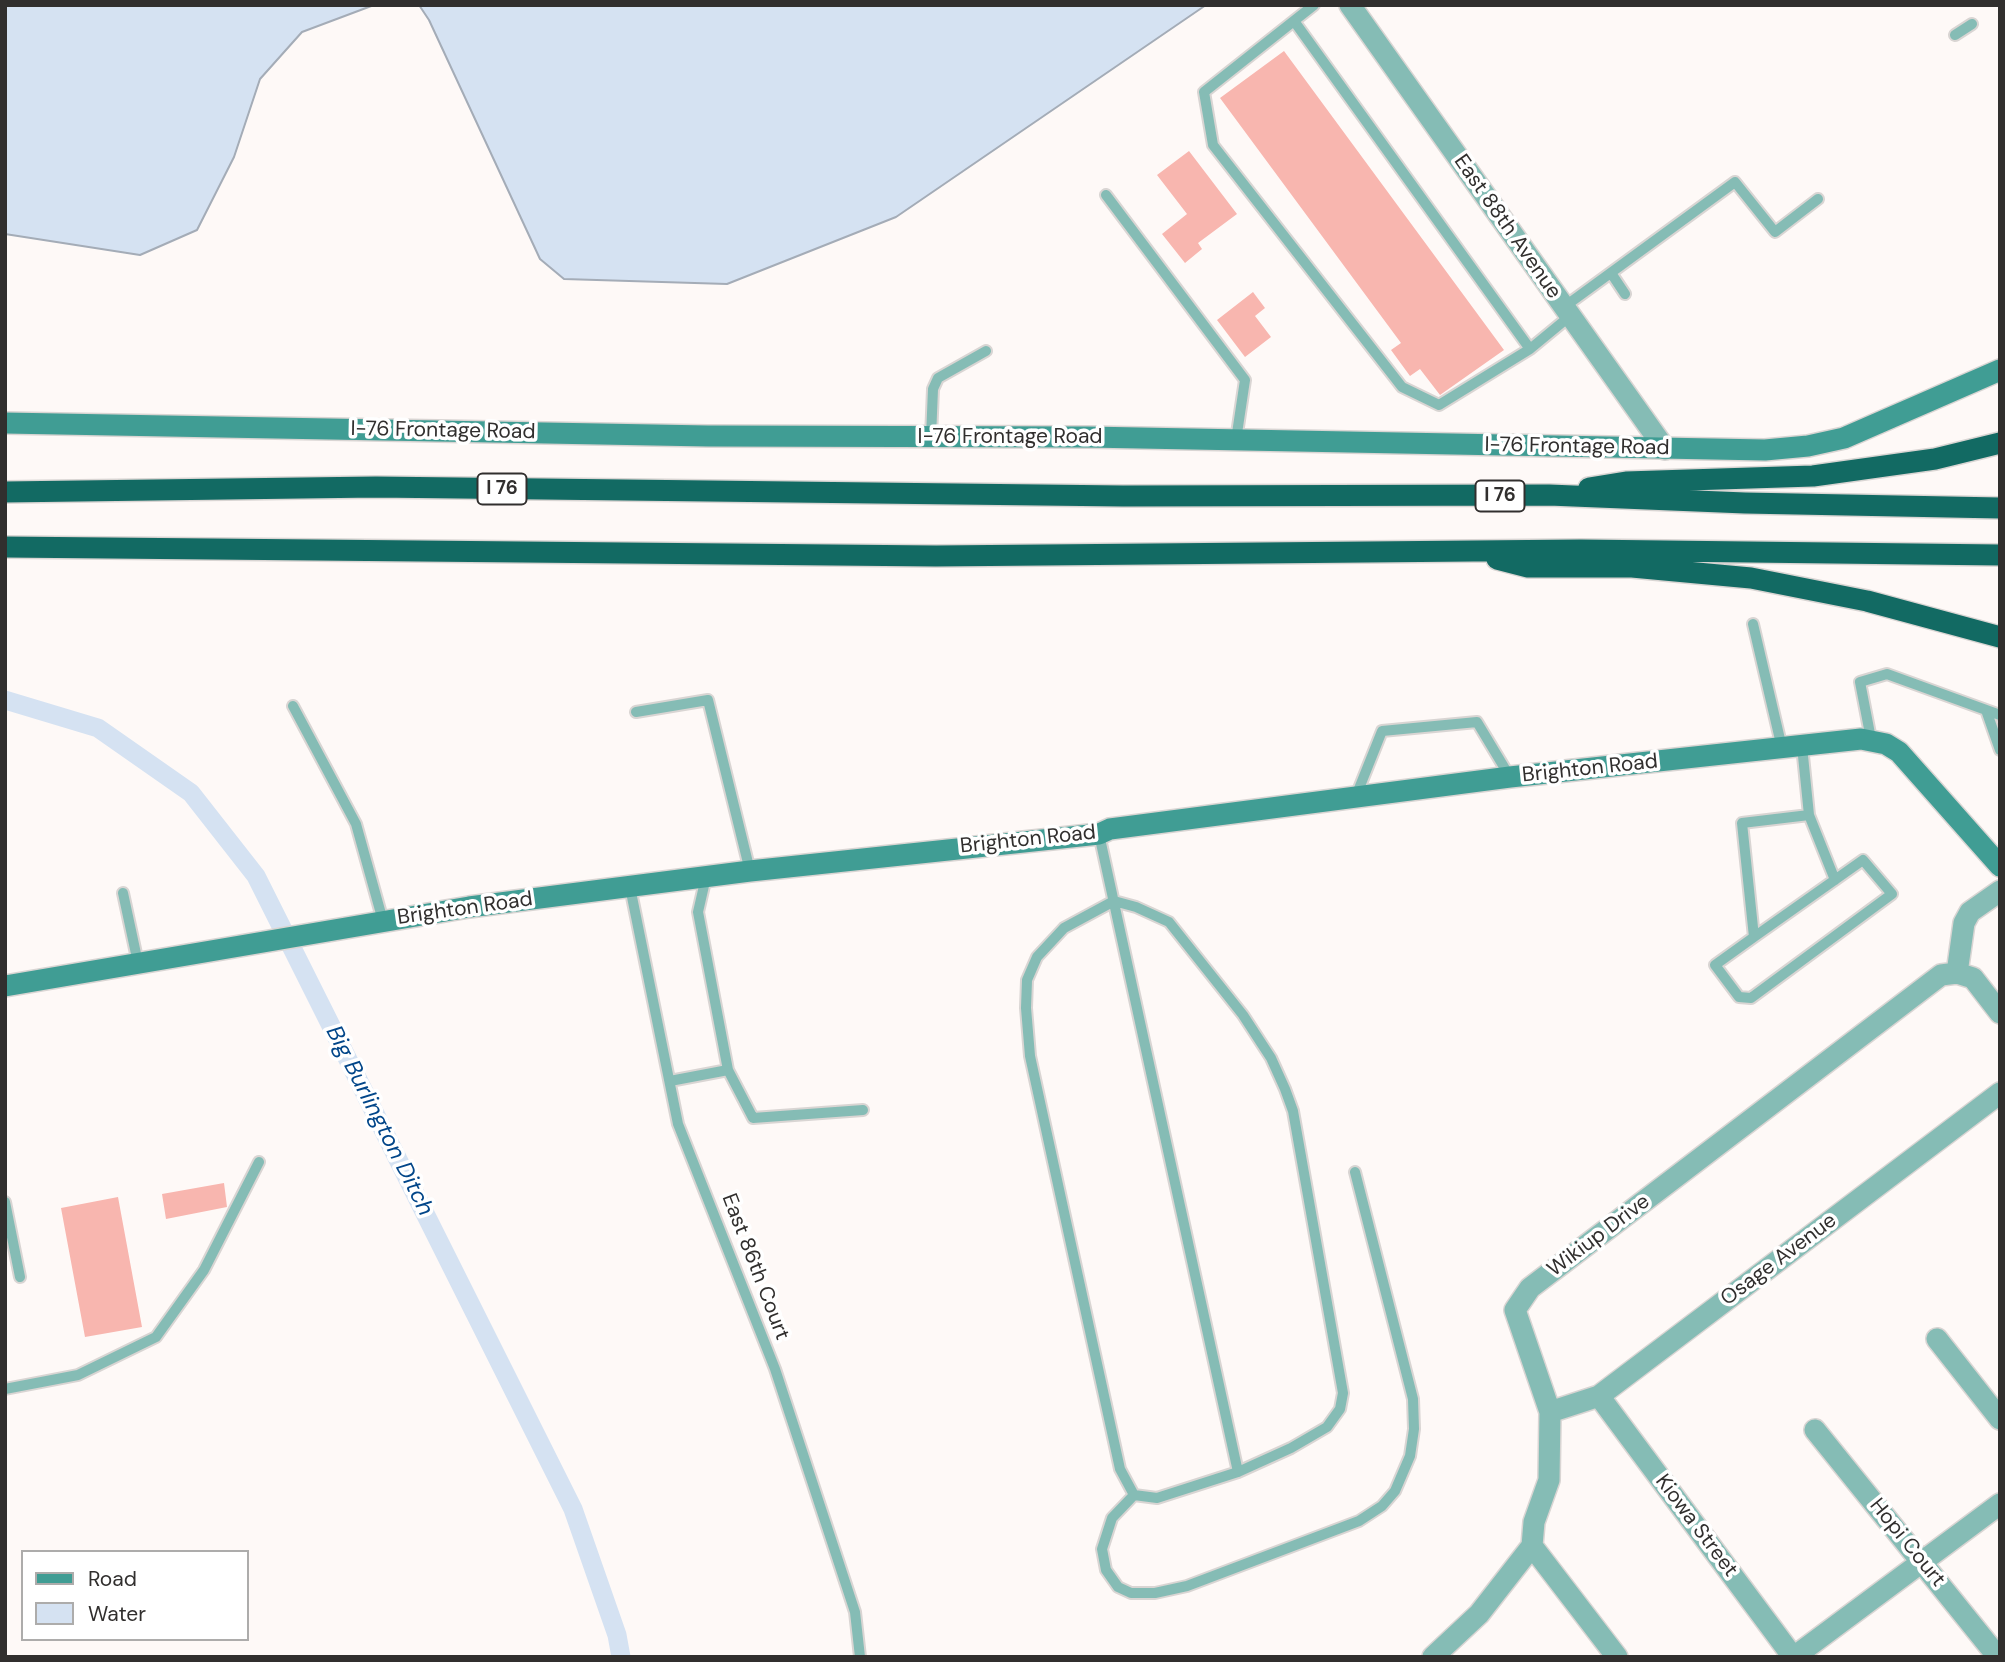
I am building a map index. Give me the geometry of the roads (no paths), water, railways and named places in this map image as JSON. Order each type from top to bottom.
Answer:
[{"type":"highway","points":[[1549,495],[1626,482],[1813,475],[1935,459],[2000,443]]},
{"type":"highway","name":"I 76","points":[[5,492],[376,487],[1123,496],[1549,495],[1745,503],[2000,508]]},
{"type":"highway","points":[[5,547],[923,556],[1581,550],[2000,555]]},
{"type":"highway","points":[[1468,552],[1528,567],[1632,567],[1751,578],[1867,601],[2000,637]]},
{"type":"street","name":"East 88th Avenue","points":[[1350,5],[1665,449]]},
{"type":"street","name":"I-76 Frontage Road","points":[[5,424],[694,436],[1236,440],[1765,450],[1808,446],[1844,438],[2000,370]]},
{"type":"street","name":"Brighton Road","points":[[5,986],[469,906],[750,871],[1099,834],[1110,829],[1510,777],[1871,739]]},
{"type":"street","points":[[1871,739],[1894,747],[1907,758],[2000,866]]},
{"type":"street","points":[[2000,891],[1970,912],[1964,923],[1957,973],[1973,978],[2000,1013]]},
{"type":"street","name":"Wikiup Drive","points":[[1433,1657],[1479,1614],[1532,1546],[1534,1522],[1549,1480],[1550,1412],[1515,1310],[1530,1288],[1941,975],[1957,973]]},
{"type":"street","name":"Osage Avenue","points":[[1550,1412],[1599,1396],[2000,1093]]},
{"type":"street","points":[[1937,1339],[2000,1419]]},
{"type":"street","name":"Kiowa Street","points":[[1599,1396],[1793,1657]]},
{"type":"street","name":"Hopi Court","points":[[1815,1430],[1998,1657]]},
{"type":"street","points":[[1793,1657],[2000,1504]]},
{"type":"street","points":[[1532,1546],[1617,1657]]},
{"type":"lane","points":[[1314,5],[1204,92],[1213,145],[1402,387],[1439,405],[1530,349],[1611,273],[1735,182],[1775,232],[1818,199]]},
{"type":"lane","points":[[1294,21],[1530,349]]},
{"type":"lane","points":[[1955,35],[1972,24]]},
{"type":"lane","points":[[1106,195],[1245,380],[1236,440]]},
{"type":"lane","points":[[1611,273],[1625,294]]},
{"type":"lane","points":[[931,437],[933,389],[938,378],[986,351]]},
{"type":"lane","points":[[1753,624],[1792,747],[1809,815],[1835,880]]},
{"type":"lane","points":[[1871,739],[1860,682],[1887,674],[2000,715]]},
{"type":"lane","points":[[636,712],[708,700],[750,871]]},
{"type":"lane","points":[[293,706],[356,824],[383,921]]},
{"type":"lane","points":[[1986,710],[2000,750]]},
{"type":"lane","points":[[1355,799],[1382,731],[1477,722],[1510,777]]},
{"type":"lane","points":[[1754,937],[1742,822],[1809,815]]},
{"type":"lane","points":[[1099,834],[1238,1472]]},
{"type":"lane","points":[[1863,860],[1892,894],[1751,998],[1740,997],[1715,965],[1754,937],[1863,860]]},
{"type":"lane","points":[[706,877],[698,912],[728,1070],[753,1118],[863,1110]]},
{"type":"lane","name":"East 86th Court","points":[[630,887],[678,1124],[775,1369],[855,1612],[860,1657]]},
{"type":"lane","points":[[123,893],[138,962]]},
{"type":"lane","points":[[1114,901],[1136,907],[1169,922],[1206,964],[1271,1058],[1293,1111],[1343,1393],[1340,1409],[1326,1427],[1292,1448],[1238,1472],[1157,1498],[1134,1495],[1120,1469],[1030,1056],[1026,1008],[1027,980],[1037,957],[1064,928],[1114,901]]},
{"type":"lane","points":[[670,1081],[728,1070]]},
{"type":"lane","points":[[5,1390],[78,1375],[156,1336],[204,1270],[259,1162]]},
{"type":"lane","points":[[1134,1495],[1112,1518],[1102,1549],[1106,1570],[1118,1587],[1154,1593],[1187,1586],[1359,1521],[1382,1506],[1395,1491],[1410,1456],[1414,1429],[1413,1399],[1355,1172]]},
{"type":"lane","points":[[5,1202],[20,1277]]},
{"type":"water","points":[[5,5],[374,5],[302,32],[260,79],[234,157],[197,230],[140,255],[5,234]]},
{"type":"water","points":[[419,5],[1206,5],[896,217],[727,284],[564,279],[540,259],[429,20]]},
{"type":"waterway","name":"Big Burlington Ditch","points":[[5,700],[98,728],[191,793],[256,876],[573,1509],[617,1635],[621,1657]]}]
